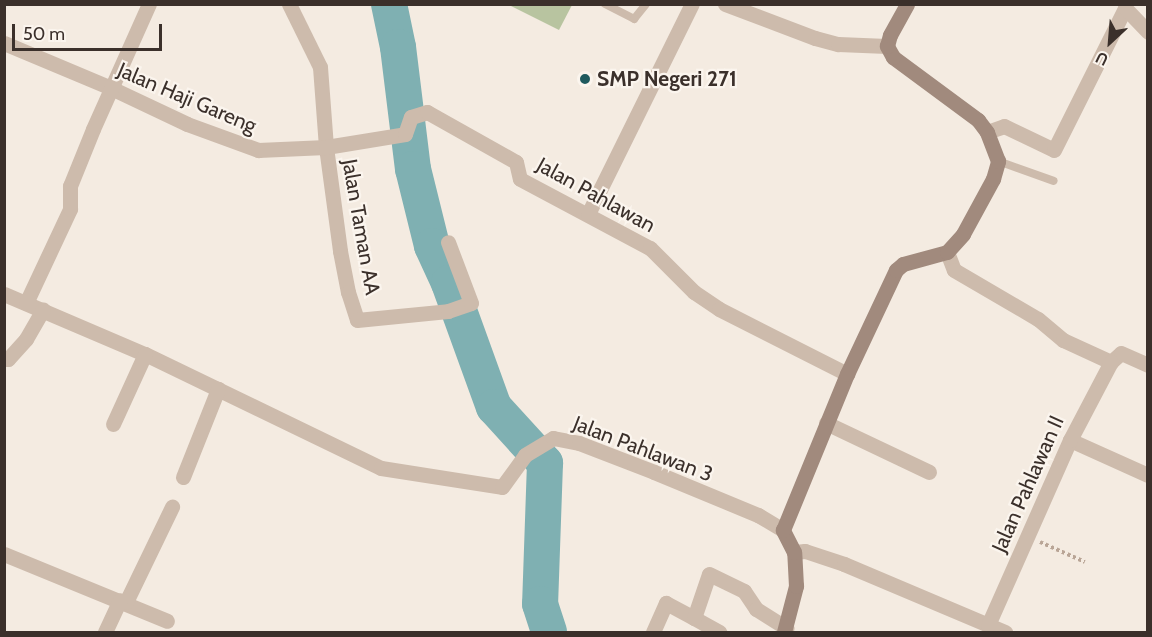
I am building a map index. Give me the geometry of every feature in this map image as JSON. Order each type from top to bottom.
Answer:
[{"type":"street","points":[[26,303],[70,209],[70,186],[111,88],[150,4]]},
{"type":"street","name":"Jalan Taman AA","points":[[289,4],[320,67],[326,147],[342,261],[357,320],[448,311],[471,303],[448,242]]},
{"type":"street","points":[[694,618],[709,574],[744,591],[756,609],[785,631],[796,586],[794,552],[783,530],[847,374],[896,270],[903,264],[947,252],[963,234],[993,179],[998,161],[987,132],[978,120],[893,57],[887,46],[890,35],[907,4]]},
{"type":"street","points":[[588,214],[687,6]]},
{"type":"street","points":[[730,6],[815,38],[838,44],[887,46]]},
{"type":"street","points":[[987,132],[1004,126],[1054,150],[1121,6],[1148,32]]},
{"type":"street","name":"Jalan Haji Gareng","points":[[4,43],[111,88],[187,124],[258,150],[326,147]]},
{"type":"street","name":"Jalan Pahlawan","points":[[326,147],[405,135],[411,117],[427,112],[447,121],[516,162],[520,178],[650,248],[694,292],[719,309],[847,374]]},
{"type":"street","points":[[947,252],[954,270],[1038,319],[1063,340],[1111,362],[1121,353],[1148,365]]},
{"type":"street","points":[[4,294],[44,309],[218,389],[183,477]]},
{"type":"street","points":[[4,359],[8,359],[26,339],[44,309]]},
{"type":"street","points":[[113,424],[145,354]]},
{"type":"street","name":"Jalan Pahlawan II","points":[[988,625],[1029,537],[1070,440],[1111,362]]},
{"type":"street","name":"Jalan Pahlawan 3","points":[[218,389],[381,468],[502,487],[525,455],[553,438],[579,443],[654,472],[758,515],[783,530]]},
{"type":"street","points":[[826,423],[929,472]]},
{"type":"street","points":[[1070,440],[1148,475]]},
{"type":"street","points":[[105,633],[172,507]]},
{"type":"street","points":[[794,552],[805,551],[844,564],[1005,633]]},
{"type":"street","points":[[4,554],[167,621]]},
{"type":"street","points":[[653,633],[666,603],[719,633]]},
{"type":"lane","points":[[605,4],[634,19],[646,4]]},
{"type":"lane","points":[[998,161],[1054,182]]},
{"type":"path","points":[[1029,537],[1085,562]]},
{"type":"green space","points":[[509,5],[572,5],[559,30]]},
{"type":"waterway","points":[[389,4],[398,47],[413,169],[432,246],[449,283],[494,407],[545,463],[540,604],[549,632]]},
{"type":"place","name":"SMP Negeri 271","points":[[585,79]]}]
